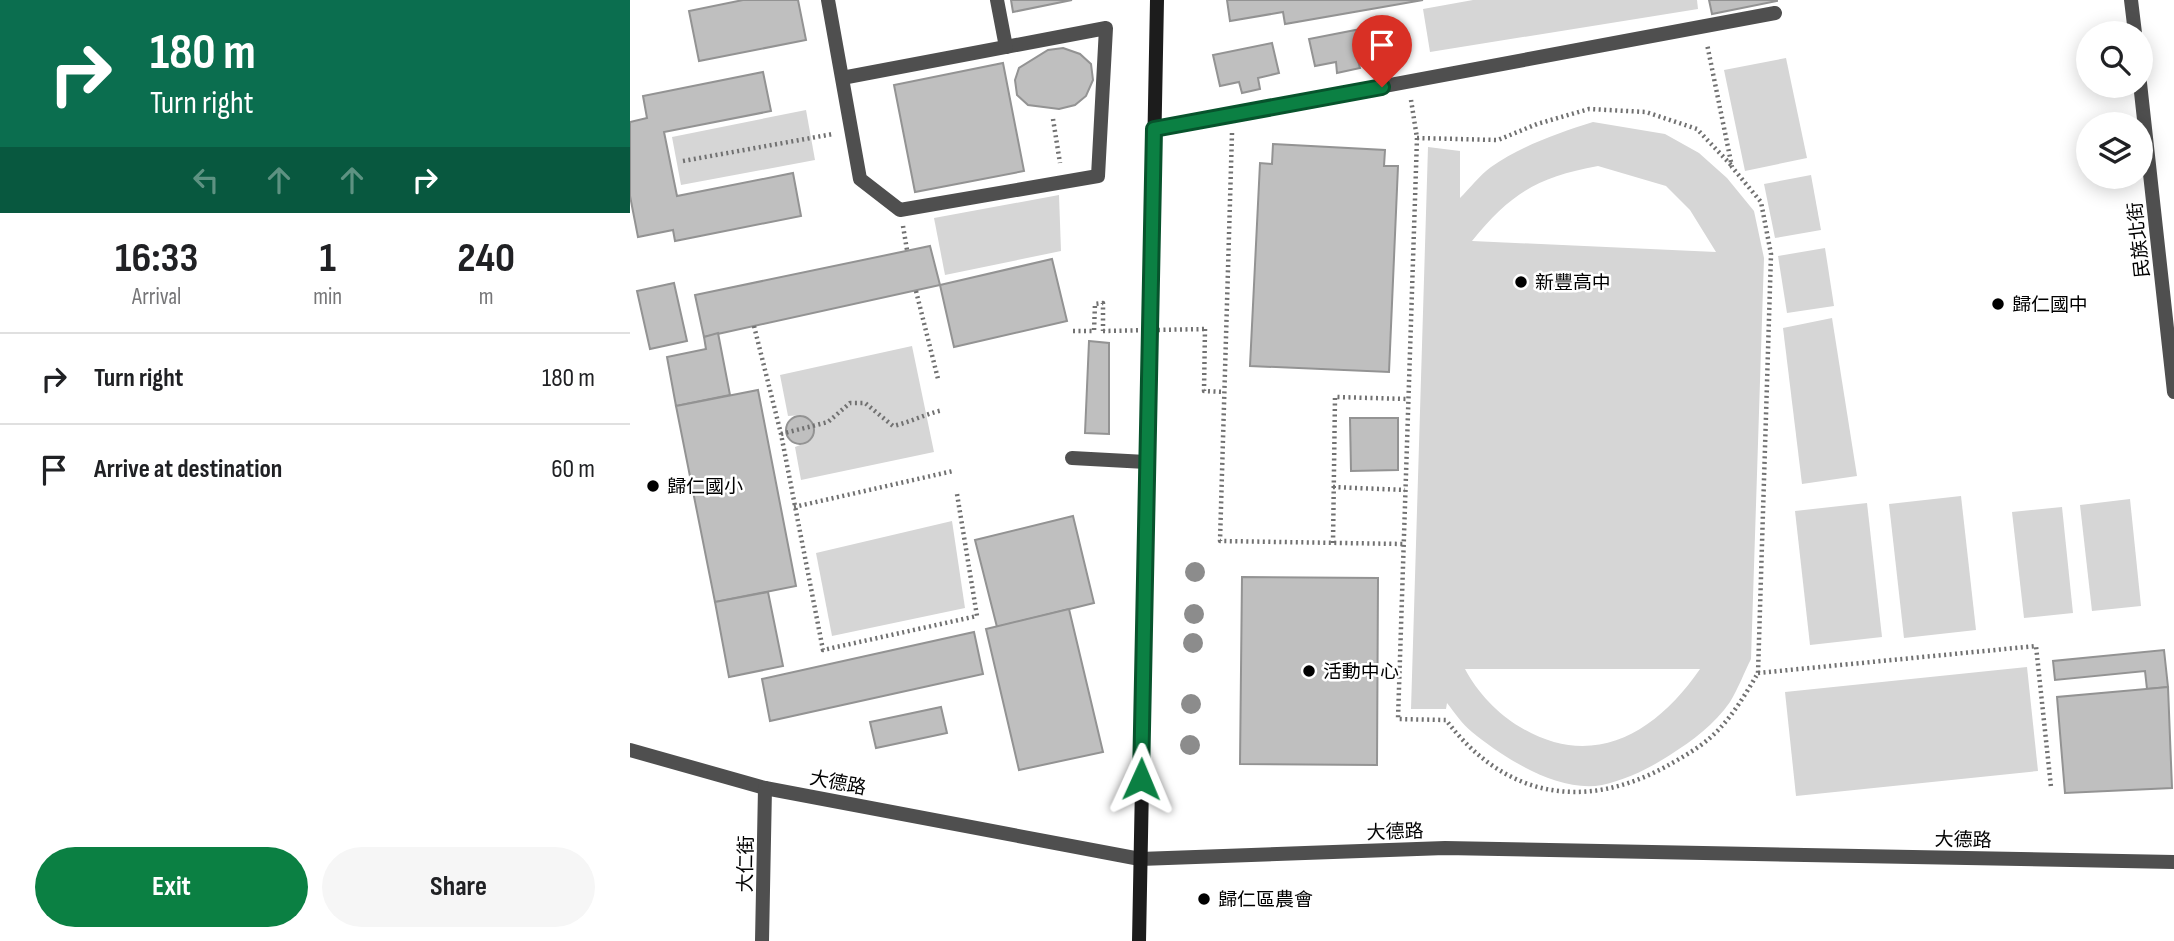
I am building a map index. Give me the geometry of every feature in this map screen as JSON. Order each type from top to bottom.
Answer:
[{"type":"street","points":[[828,0],[860,179],[900,210],[1098,176],[1106,28],[842,78]]},
{"type":"street","points":[[997,0],[1006,47]]},
{"type":"street","points":[[1139,941],[1146,462],[1157,0]]},
{"type":"street","points":[[2131,0],[2134,21]]},
{"type":"street","points":[[1154,129],[1775,13]]},
{"type":"street","name":"民族北街","points":[[2142,98],[2168,275],[2174,392]]},
{"type":"street","points":[[1072,458],[1146,462]]},
{"type":"street","name":"大德路","points":[[630,750],[765,788],[1140,859],[1445,848],[2174,862]]},
{"type":"street","name":"大仁街","points":[[762,941],[765,788]]},
{"type":"path","points":[[1703,27],[1732,167]]},
{"type":"path","points":[[1408,82],[1417,138],[1398,719],[1446,720],[1466,746],[1496,770],[1529,785],[1570,792],[1603,792],[1636,783],[1711,737],[1741,702],[1758,673],[1771,254],[1762,202],[1697,130],[1646,112],[1590,109],[1537,124],[1498,140],[1417,138]]},
{"type":"path","points":[[1233,115],[1220,541],[1403,544]]},
{"type":"path","points":[[1053,119],[1063,181]]},
{"type":"path","points":[[683,161],[851,131]]},
{"type":"path","points":[[916,291],[938,379]]},
{"type":"path","points":[[1073,331],[1094,331],[1095,304],[1103,303],[1102,331],[1205,329],[1204,391],[1224,392]]},
{"type":"path","points":[[754,326],[781,434],[823,650],[977,616],[957,494]]},
{"type":"path","points":[[1333,543],[1335,397],[1408,399]]},
{"type":"path","points":[[781,434],[828,422],[850,402],[865,403],[893,426],[907,423],[919,415],[943,410]]},
{"type":"path","points":[[794,507],[953,471]]},
{"type":"path","points":[[1333,487],[1405,490]]},
{"type":"path","points":[[1758,673],[2036,646],[2051,787]]},
{"type":"shaded area","points":[[1473,0],[1697,0],[1698,9],[1430,52],[1423,9]]},
{"type":"shaded area","points":[[1786,58],[1807,158],[1745,171],[1724,70]]},
{"type":"shaded area","points":[[806,110],[815,160],[681,185],[672,137]]},
{"type":"shaded area","points":[[1593,122],[1665,134],[1699,153],[1727,178],[1754,211],[1764,258],[1751,659],[1730,702],[1695,738],[1638,773],[1611,783],[1585,786],[1550,779],[1516,762],[1472,732],[1447,703],[1446,709],[1411,709],[1428,147],[1460,151],[1460,198],[1483,174],[1503,159],[1540,141]],"holes":[[[1598,166],[1666,186],[1690,210],[1716,252],[1472,241],[1500,211],[1527,190],[1558,176]],[[1465,669],[1700,669],[1683,692],[1643,727],[1621,738],[1597,745],[1573,746],[1547,740],[1512,722],[1482,694]]]},
{"type":"shaded area","points":[[1811,175],[1821,230],[1775,238],[1764,184]]},
{"type":"shaded area","points":[[1059,195],[1061,251],[945,275],[934,218]]},
{"type":"shaded area","points":[[1825,248],[1834,306],[1787,313],[1778,256]]},
{"type":"shaded area","points":[[1832,318],[1857,476],[1802,484],[1783,328]]},
{"type":"shaded area","points":[[912,346],[934,452],[801,480],[795,447],[808,442],[814,432],[812,422],[802,415],[788,416],[780,375]]},
{"type":"shaded area","points":[[1961,496],[1976,630],[1904,638],[1889,504]]},
{"type":"shaded area","points":[[2130,499],[2141,606],[2092,611],[2080,505]]},
{"type":"shaded area","points":[[1867,503],[1882,637],[1810,645],[1795,511]]},
{"type":"shaded area","points":[[2062,507],[2073,613],[2024,618],[2012,512]]},
{"type":"shaded area","points":[[952,521],[965,608],[832,636],[816,553]]},
{"type":"shaded area","points":[[2027,667],[2038,771],[1796,796],[1785,692]]},
{"type":"building","points":[[743,0],[798,0],[806,40],[699,61],[689,11]]},
{"type":"building","points":[[1011,0],[1072,0],[1013,12]]},
{"type":"building","points":[[1227,0],[1423,0],[1285,24],[1283,12],[1230,21]]},
{"type":"building","points":[[1709,0],[1777,0],[1777,1],[1712,14]]},
{"type":"building","points":[[1376,26],[1381,52],[1357,57],[1360,68],[1337,73],[1336,62],[1315,66],[1309,39]]},
{"type":"building","points":[[1272,43],[1279,73],[1258,78],[1260,89],[1242,93],[1239,82],[1220,86],[1213,55]]},
{"type":"building","points":[[1063,48],[1080,54],[1091,64],[1093,80],[1086,96],[1075,105],[1059,109],[1028,105],[1017,95],[1015,80],[1019,68],[1048,50]]},
{"type":"building","points":[[1003,63],[1024,171],[915,192],[894,85]]},
{"type":"building","points":[[763,72],[771,111],[664,132],[677,196],[793,173],[801,216],[675,241],[673,230],[638,237],[630,196],[630,122],[647,118],[643,96]]},
{"type":"building","points":[[1273,144],[1385,150],[1384,166],[1398,166],[1389,372],[1250,366],[1260,163],[1272,164]]},
{"type":"building","points":[[930,246],[940,285],[704,337],[695,295]]},
{"type":"building","points":[[1052,259],[1067,321],[954,347],[940,285]]},
{"type":"building","points":[[674,283],[687,341],[650,349],[637,291]]},
{"type":"building","points":[[718,333],[730,395],[676,406],[667,357],[706,349],[704,337]]},
{"type":"building","points":[[1089,341],[1109,343],[1109,434],[1085,433]]},
{"type":"building","points":[[758,390],[796,586],[715,602],[676,406]]},
{"type":"building","points":[[800,416],[810,420],[814,430],[810,440],[800,444],[790,440],[786,430],[790,420]]},
{"type":"building","points":[[1350,418],[1398,418],[1398,470],[1351,471]]},
{"type":"building","points":[[1073,516],[1094,603],[997,627],[975,540]]},
{"type":"building","name":"活動中心","points":[[1242,577],[1378,578],[1377,765],[1240,764]]},
{"type":"building","points":[[768,592],[783,666],[729,677],[715,602]]},
{"type":"building","points":[[1069,609],[1103,752],[1019,770],[986,629]]},
{"type":"building","points":[[974,632],[983,674],[770,721],[762,679]]},
{"type":"building","points":[[2164,650],[2168,687],[2147,689],[2145,671],[2055,680],[2053,661]]},
{"type":"building","points":[[2168,687],[2172,788],[2065,793],[2057,697]]},
{"type":"building","points":[[941,707],[947,733],[876,748],[870,722]]},
{"type":"place","name":"新豐高中","points":[[1521,282]]},
{"type":"place","name":"歸仁國中","points":[[1998,304]]},
{"type":"place","name":"歸仁國小","points":[[653,486]]},
{"type":"place","name":"活動中心","points":[[1309,671]]},
{"type":"place","name":"歸仁區農會","points":[[1204,899]]},
{"type":"route","points":[[1141,779],[1154,129],[1382,87]]}]
